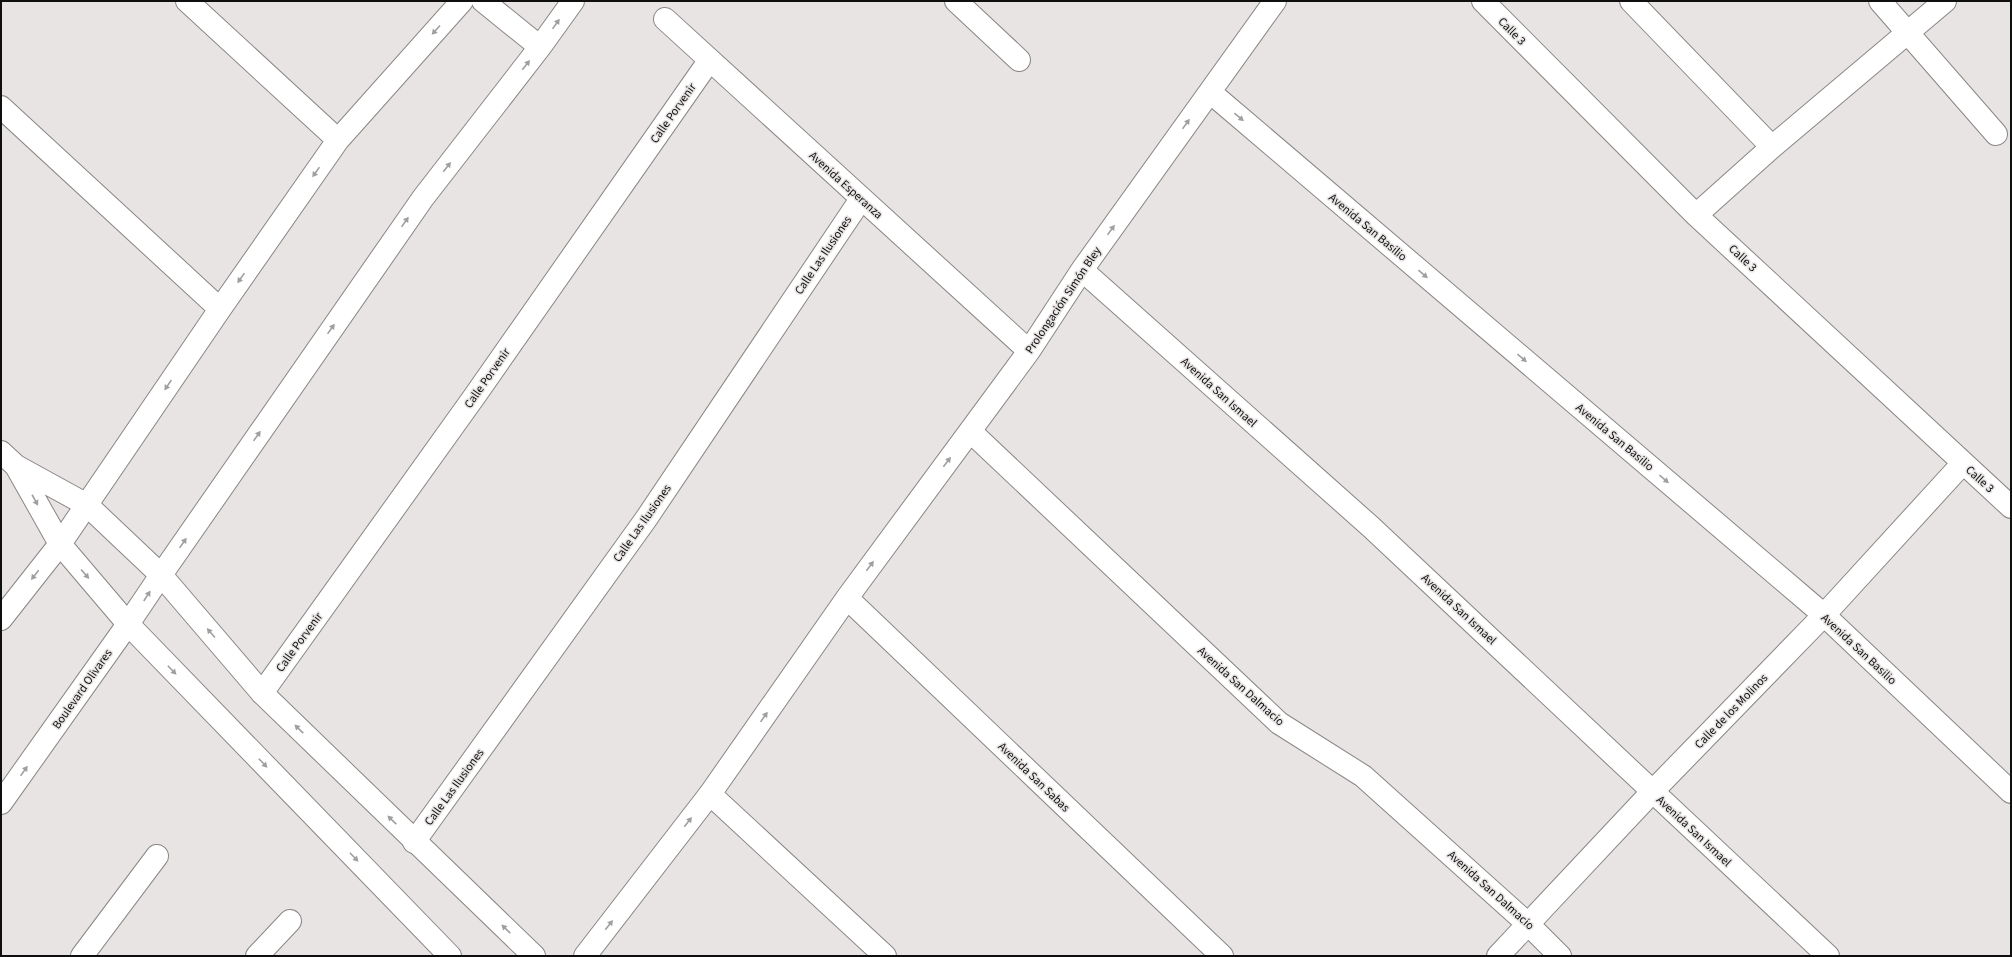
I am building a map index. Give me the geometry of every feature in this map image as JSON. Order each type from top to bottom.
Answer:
[{"type":"street","points":[[187,1],[338,140]]},
{"type":"street","points":[[1,619],[60,544],[220,309],[338,140],[462,1]]},
{"type":"street","points":[[483,1],[540,47],[573,1]]},
{"type":"street","points":[[956,1],[1018,60]]},
{"type":"street","name":"Prolongación Simón Bley","points":[[585,956],[710,794],[847,598],[1029,351],[1082,270],[1275,1]]},
{"type":"street","name":"Calle 3","points":[[1482,1],[1696,215],[2011,507]]},
{"type":"street","points":[[1631,1],[1772,147]]},
{"type":"street","points":[[1880,1],[1996,134]]},
{"type":"street","points":[[1696,215],[1772,147],[1945,1]]},
{"type":"street","name":"Avenida Esperanza","points":[[665,19],[709,61],[1029,351]]},
{"type":"street","name":"Boulevard Olivares","points":[[1,803],[128,624],[422,198],[540,47]]},
{"type":"street","name":"Calle Porvenir","points":[[262,693],[474,397],[709,61]]},
{"type":"street","name":"Avenida San Basilio","points":[[1210,92],[1824,615],[2011,792]]},
{"type":"street","points":[[1,107],[220,309]]},
{"type":"street","name":"Calle Las Ilusiones","points":[[414,842],[646,519],[861,199]]},
{"type":"street","name":"Avenida San Ismael","points":[[1082,270],[1371,527],[1828,956]]},
{"type":"street","name":"Avenida San Dalmacio","points":[[970,431],[1279,723],[1363,776],[1529,925],[1560,956]]},
{"type":"street","points":[[8,459],[87,505],[161,575],[262,693],[414,842],[534,956]]},
{"type":"street","points":[[8,459],[60,544],[128,624],[450,956]]},
{"type":"street","name":"Calle de los Molinos","points":[[1498,956],[1529,925],[1652,792],[1824,615],[1963,463]]},
{"type":"street","name":"Avenida San Sabas","points":[[847,598],[1222,956]]},
{"type":"street","points":[[710,794],[885,956]]},
{"type":"street","points":[[82,956],[157,856]]},
{"type":"street","points":[[257,956],[290,921]]}]
